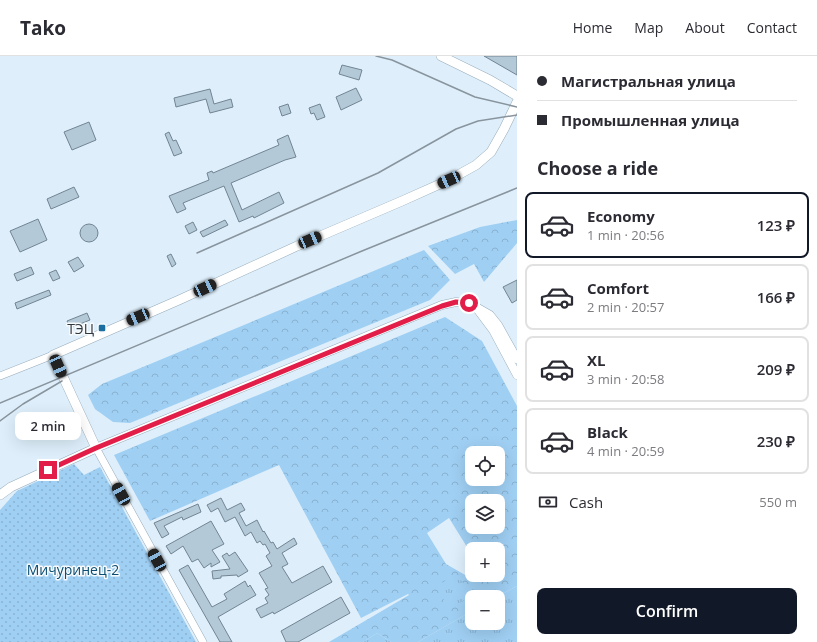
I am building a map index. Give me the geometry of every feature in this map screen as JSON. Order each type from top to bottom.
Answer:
[{"type":"main road","points":[[441,56],[490,80],[517,96]]},
{"type":"main road","points":[[0,495],[11,487],[96,448],[53,354],[179,300],[462,173],[476,165],[491,152],[517,102]]},
{"type":"street","points":[[203,642],[96,448],[442,306],[456,302],[469,303],[490,315],[498,325],[517,359]]},
{"type":"street","points":[[477,307],[493,330],[517,375]]},
{"type":"street","points":[[0,376],[53,354]]},
{"type":"green space","points":[[517,220],[517,243],[484,282],[474,264],[455,274],[428,246],[480,227]]},
{"type":"green space","points":[[424,250],[450,280],[430,300],[130,423],[113,422],[95,409],[88,395],[102,384]]},
{"type":"green space","points":[[445,317],[482,341],[517,406],[517,586],[505,593],[505,590],[465,590],[465,615],[418,642],[391,642],[377,633],[363,642],[329,642],[409,595],[408,594],[361,618],[279,465],[150,521],[114,455]]},
{"type":"green space","name":"Мичуринец-2","points":[[74,464],[84,475],[100,467],[196,642],[0,642],[0,510],[17,491]]},
{"type":"green space","points":[[454,576],[476,590],[465,590],[465,600],[449,609],[436,586]]},
{"type":"green space","points":[[517,586],[517,642],[418,642],[465,615],[465,630],[505,630],[505,593]]},
{"type":"green space","points":[[377,633],[391,642],[363,642]]},
{"type":"building","points":[[484,56],[517,56],[517,75]]},
{"type":"building","points":[[342,65],[362,70],[359,80],[339,74]]},
{"type":"building","points":[[356,88],[362,100],[341,110],[336,97]]},
{"type":"building","points":[[210,89],[214,104],[231,99],[233,107],[210,113],[206,99],[176,107],[174,98]]},
{"type":"building","points":[[288,104],[291,113],[282,116],[279,107]]},
{"type":"building","points":[[320,104],[325,117],[317,120],[314,113],[311,114],[309,108]]},
{"type":"building","points":[[89,122],[96,140],[72,150],[64,132]]},
{"type":"building","points":[[169,132],[173,141],[176,140],[182,153],[174,156],[165,134]]},
{"type":"building","points":[[288,135],[296,157],[285,160],[231,183],[242,210],[279,192],[284,203],[254,218],[253,216],[239,222],[224,186],[183,203],[186,209],[177,213],[169,196],[209,180],[207,173],[212,171],[213,173],[279,145],[277,140]]},
{"type":"building","points":[[74,187],[79,197],[51,209],[47,199]]},
{"type":"building","points":[[38,219],[47,240],[20,252],[10,231]]},
{"type":"building","points":[[225,220],[228,225],[203,237],[200,232]]},
{"type":"building","points":[[193,222],[197,230],[189,234],[185,226]]},
{"type":"building","points":[[85,224],[93,224],[98,229],[96,240],[93,242],[85,242],[80,237],[80,229]]},
{"type":"building","points":[[171,254],[176,264],[172,267],[167,256]]},
{"type":"building","points":[[78,257],[84,266],[74,272],[68,262]]},
{"type":"building","points":[[31,267],[34,274],[17,281],[14,274]]},
{"type":"building","points":[[56,270],[60,278],[53,281],[49,273]]},
{"type":"building","points":[[517,280],[517,300],[512,303],[503,287]]},
{"type":"building","points":[[49,290],[51,295],[17,309],[15,303]]},
{"type":"building","points":[[87,313],[90,320],[70,328],[67,321]]},
{"type":"building","points":[[221,498],[227,510],[241,503],[245,510],[239,513],[246,526],[257,520],[263,532],[264,531],[271,543],[273,542],[277,549],[294,538],[297,544],[282,553],[288,564],[282,567],[292,583],[323,566],[332,582],[274,614],[273,612],[261,618],[256,609],[268,603],[265,598],[269,595],[265,589],[268,588],[259,573],[272,566],[266,556],[270,553],[265,544],[263,545],[260,541],[257,543],[251,532],[245,536],[235,517],[225,522],[218,508],[211,512],[207,505]]},
{"type":"building","points":[[198,504],[201,512],[183,520],[182,517],[164,526],[169,534],[162,538],[154,523]]},
{"type":"building","points":[[211,521],[224,544],[212,550],[220,562],[211,567],[211,563],[204,568],[198,559],[192,562],[183,546],[171,554],[166,546]]},
{"type":"building","points":[[235,552],[248,571],[238,577],[237,575],[221,576],[221,578],[213,579],[212,571],[230,569],[222,556],[227,553],[229,556]]},
{"type":"building","points":[[188,565],[212,607],[227,599],[224,594],[245,581],[248,587],[250,585],[256,595],[218,617],[232,642],[220,642],[179,570]]},
{"type":"building","points":[[341,597],[350,613],[298,642],[286,642],[281,631]]},
{"type":"railway","points":[[376,56],[392,60],[475,97],[517,107]]},
{"type":"railway","points":[[197,253],[378,173],[456,129],[478,121],[517,115]]},
{"type":"railway","points":[[0,403],[362,251],[517,188]]},
{"type":"railway","points":[[0,421],[23,404],[62,381]]},
{"type":"place","name":"ТЭЦ","points":[[102,328]]},
{"type":"route","points":[[48,470],[96,448],[442,306],[456,302],[469,303]]}]
